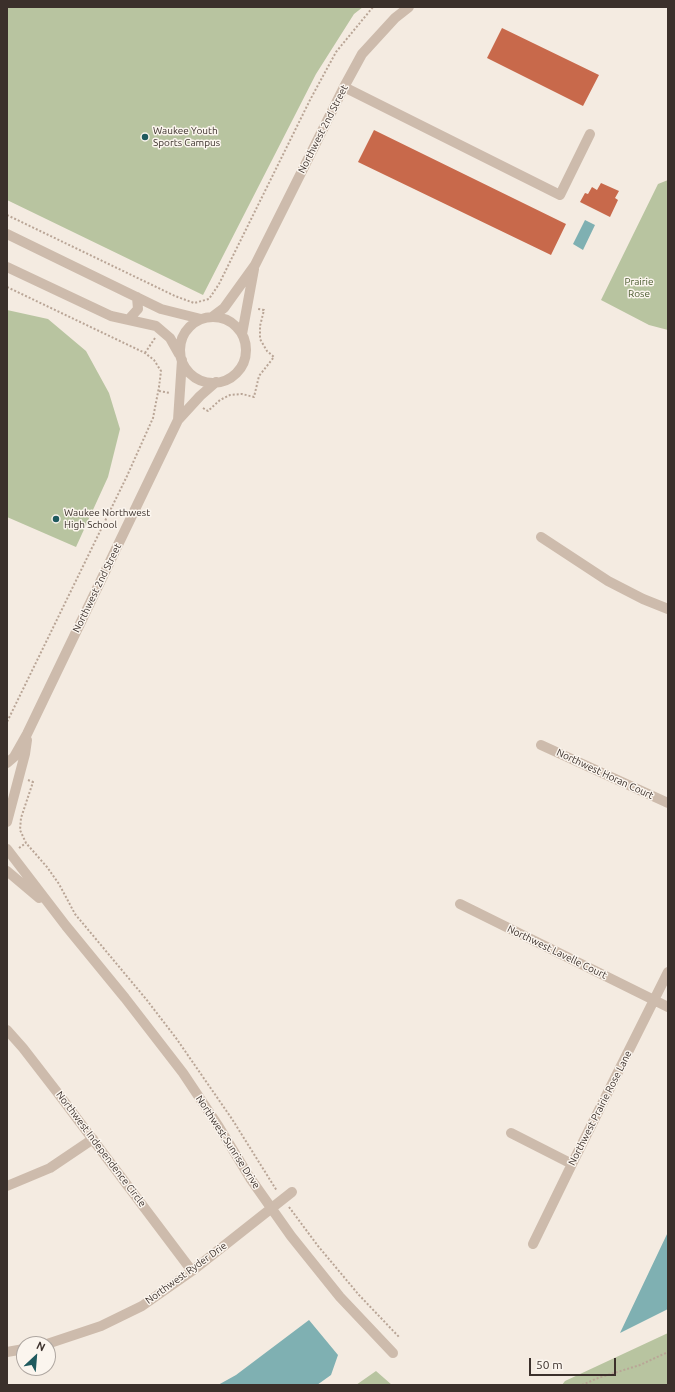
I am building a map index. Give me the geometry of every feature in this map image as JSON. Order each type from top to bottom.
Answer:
[{"type":"street","name":"Northwest 2nd Street","points":[[212,317],[224,308],[255,265],[362,54],[395,18],[409,7]]},
{"type":"street","points":[[344,87],[560,195],[590,134]]},
{"type":"street","points":[[7,234],[161,309],[201,319]]},
{"type":"street","name":"Northwest 2nd Street","points":[[242,334],[255,265]]},
{"type":"street","points":[[7,267],[111,316],[156,326],[170,338],[181,357],[183,365],[190,374],[199,380],[209,383],[216,382]]},
{"type":"street","points":[[129,319],[138,309],[137,297]]},
{"type":"street","name":"Northwest 2nd Street","points":[[7,762],[14,757],[27,734],[178,420],[200,396],[216,382],[230,378],[238,371],[244,362],[246,351],[245,341],[242,334],[233,323],[223,318],[212,317],[201,319],[191,324],[184,333],[180,343],[181,357],[178,420]]},
{"type":"street","points":[[541,537],[608,581],[643,599],[668,609]]},
{"type":"street","name":"Northwest 2nd Street","points":[[7,821],[25,754],[27,734]]},
{"type":"street","name":"Northwest Horan Court","points":[[541,745],[668,803]]},
{"type":"street","points":[[7,809],[7,821]]},
{"type":"street","name":"Northwest Sunrise Drive","points":[[7,849],[183,1073],[219,1127],[250,1178],[319,1273],[393,1353]]},
{"type":"street","name":"Northwest Sunrise Drive","points":[[7,871],[35,894],[66,926]]},
{"type":"street","name":"Northwest Lavelle Court","points":[[460,904],[668,1007]]},
{"type":"street","name":"Northwest Prairie Rose Lane","points":[[533,1244],[668,972]]},
{"type":"street","name":"Northwest Independence Circle","points":[[7,1030],[23,1048],[93,1139],[192,1271]]},
{"type":"street","points":[[510,1133],[572,1164]]},
{"type":"street","points":[[7,1186],[50,1168],[93,1139]]},
{"type":"street","name":"Northwest Ryder Drie","points":[[56,1341],[101,1326],[135,1309],[192,1271],[292,1192]]},
{"type":"path","points":[[7,215],[175,296],[194,303],[208,299],[220,284],[310,100],[336,52],[372,7]]},
{"type":"path","points":[[7,287],[145,353],[154,360],[161,371],[160,387],[153,418],[127,476],[7,722]]},
{"type":"path","points":[[208,411],[220,400],[230,394],[242,394],[254,397],[259,376],[274,357],[267,352],[260,339],[260,326],[264,310]]},
{"type":"path","points":[[33,782],[21,818],[20,830],[26,844],[47,867],[59,884],[75,914],[146,999],[176,1038],[232,1119],[283,1199],[359,1295],[400,1338]]},
{"type":"path","points":[[582,1385],[598,1378],[640,1365],[668,1352]]},
{"type":"green space","name":"Waukee Youth Sports Campus","points":[[7,7],[363,7],[354,14],[316,74],[203,295],[7,200]]},
{"type":"green space","name":"Prairie Rose","points":[[668,180],[668,330],[649,325],[601,300],[658,184]]},
{"type":"green space","points":[[7,310],[48,319],[86,351],[109,393],[120,429],[108,477],[76,547],[7,517]]},
{"type":"green space","points":[[668,1333],[668,1385],[562,1385],[565,1381]]},
{"type":"green space","points":[[376,1371],[392,1385],[356,1385]]},
{"type":"water","points":[[585,220],[595,225],[583,250],[573,244]]},
{"type":"water","points":[[668,1232],[668,1309],[620,1333]]},
{"type":"water","points":[[309,1320],[338,1355],[331,1375],[317,1385],[218,1385],[236,1375]]},
{"type":"building","points":[[502,28],[599,75],[583,106],[487,58]]},
{"type":"building","points":[[374,130],[566,224],[551,255],[358,162]]},
{"type":"building","points":[[601,183],[619,191],[615,198],[618,200],[610,217],[580,202],[585,193],[588,194],[592,187],[597,190]]},
{"type":"place","name":"Waukee Youth Sports Campus","points":[[145,137]]},
{"type":"place","name":"Waukee Northwest High School","points":[[56,519]]}]
